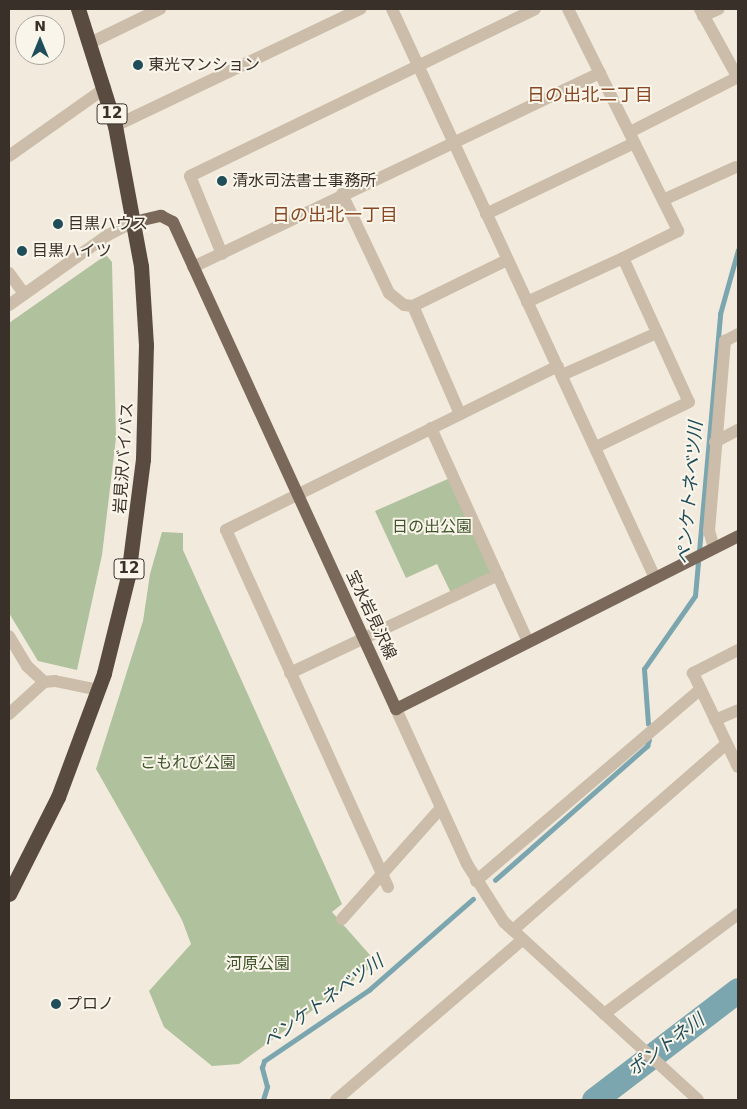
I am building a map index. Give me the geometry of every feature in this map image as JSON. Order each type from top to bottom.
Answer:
[{"type":"highway","name":"岩見沢バイパス","points":[[9,894],[58,797],[98,690],[128,576],[143,466],[146,345],[134,222],[115,126],[105,88],[78,9]]},
{"type":"main road","name":"宝水岩見沢線","points":[[134,222],[168,217],[193,267],[396,709]]},
{"type":"main road","points":[[396,709],[738,536]]},
{"type":"street","points":[[90,43],[160,9]]},
{"type":"street","points":[[115,126],[360,9]]},
{"type":"street","points":[[392,9],[655,578]]},
{"type":"street","points":[[222,254],[190,176],[535,9]]},
{"type":"street","points":[[527,302],[678,231],[568,9]]},
{"type":"street","points":[[486,214],[632,138],[738,78],[702,12],[719,9]]},
{"type":"street","points":[[193,267],[342,194],[600,73]]},
{"type":"street","points":[[9,156],[105,88]]},
{"type":"street","points":[[663,200],[736,166]]},
{"type":"street","points":[[342,194],[389,292],[396,300],[413,306],[507,260]]},
{"type":"street","points":[[9,305],[108,235],[134,222]]},
{"type":"street","points":[[596,447],[689,402],[623,258]]},
{"type":"street","points":[[9,273],[24,294]]},
{"type":"street","points":[[413,306],[460,414]]},
{"type":"street","points":[[388,887],[226,530],[460,414],[560,371],[657,333]]},
{"type":"street","points":[[710,550],[708,531],[725,340],[738,334]]},
{"type":"street","points":[[431,428],[528,642]]},
{"type":"street","points":[[715,442],[738,430]]},
{"type":"street","points":[[290,673],[365,640],[498,575]]},
{"type":"street","points":[[9,636],[27,666],[44,682]]},
{"type":"street","points":[[738,650],[693,673],[738,767]]},
{"type":"street","points":[[9,714],[44,682],[55,681],[98,690]]},
{"type":"street","points":[[476,881],[700,690]]},
{"type":"street","points":[[396,709],[476,881],[513,930],[698,1100]]},
{"type":"street","points":[[715,720],[738,710]]},
{"type":"street","points":[[513,930],[726,744]]},
{"type":"street","points":[[342,919],[441,808]]},
{"type":"street","points":[[604,1014],[738,914]]},
{"type":"street","points":[[336,1100],[522,940]]},
{"type":"green space","points":[[106,255],[112,262],[116,438],[102,555],[77,670],[38,661],[9,613],[9,323]]},
{"type":"green space","name":"日の出公園","points":[[450,478],[494,573],[451,593],[437,564],[406,578],[375,511]]},
{"type":"green space","name":"こもれび公園","points":[[162,532],[183,533],[183,550],[342,904],[332,912],[377,963],[239,1064],[212,1066],[164,1027],[149,991],[191,944],[182,920],[96,769],[143,621],[150,574]]},
{"type":"waterway","name":"ペンケトネベツ川","points":[[648,724],[644,669],[695,596],[720,314],[738,250]]},
{"type":"waterway","name":"ペンケトネベツ川","points":[[495,880],[647,746],[649,740]]},
{"type":"waterway","name":"ペンケトネベツ川","points":[[263,1100],[267,1087],[262,1068],[264,1061],[369,990],[473,899]]},
{"type":"waterway","name":"ポントネ川","points":[[594,1100],[738,990]]},
{"type":"place","name":"東光マンション","points":[[138,65]]},
{"type":"place","name":"清水司法書士事務所","points":[[222,181]]},
{"type":"place","name":"目黒ハウス","points":[[58,224]]},
{"type":"place","name":"目黒ハイツ","points":[[22,251]]},
{"type":"place","name":"プロノ","points":[[56,1004]]},
{"type":"district","name":"日の出北二丁目","points":[[590,95]]},
{"type":"district","name":"日の出北一丁目","points":[[335,215]]},
{"type":"park label","name":"河原公園","points":[[258,964]]}]
